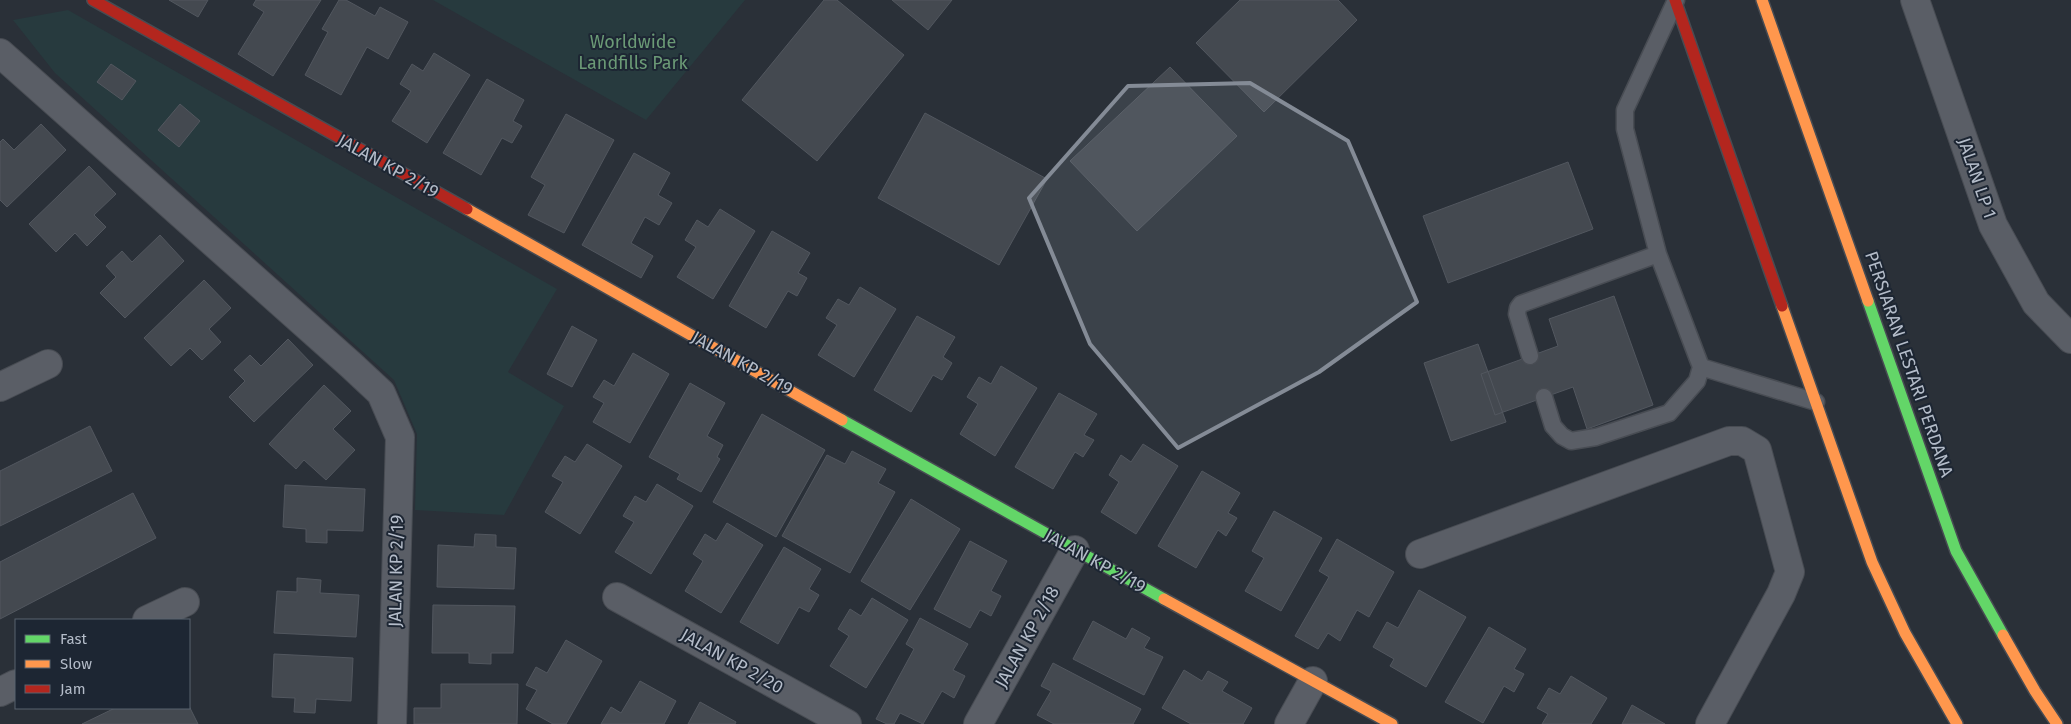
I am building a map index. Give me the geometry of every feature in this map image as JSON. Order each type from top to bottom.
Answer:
[{"type":"main road","name":"JALAN KP 2/19","points":[[93,0],[1075,550],[1392,724]]},
{"type":"main road","points":[[1675,0],[1872,562],[1905,632],[1957,724]]},
{"type":"main road","name":"PERSIARAN LESTARI PERDANA","points":[[1762,0],[1956,551],[2035,691],[2057,724]]},
{"type":"street","name":"JALAN LP 1","points":[[1915,0],[1993,225],[2036,304],[2071,339]]},
{"type":"street","name":"JALAN KP 2/19","points":[[0,53],[381,393],[400,437],[392,724]]},
{"type":"street","points":[[0,387],[48,364]]},
{"type":"street","points":[[1420,554],[1729,441],[1742,441],[1757,450],[1790,572],[1781,594],[1710,724]]},
{"type":"street","name":"JALAN KP 2/18","points":[[978,724],[1075,550]]},
{"type":"street","name":"JALAN KP 2/20","points":[[617,597],[847,724]]},
{"type":"street","points":[[149,619],[185,602]]},
{"type":"street","points":[[1290,724],[1313,680]]},
{"type":"street","points":[[0,692],[15,684]]},
{"type":"lane","points":[[1544,397],[1553,426],[1562,436],[1571,440],[1596,437],[1669,413],[1697,381],[1701,367],[1658,254],[1625,129],[1625,110],[1675,0]]},
{"type":"lane","points":[[1530,356],[1517,314],[1521,304],[1658,254]]},
{"type":"lane","points":[[1701,367],[1816,402]]},
{"type":"highlighted area","points":[[1250,83],[1348,141],[1417,302],[1319,372],[1178,448],[1090,344],[1029,198],[1128,86]]},
{"type":"green space","name":"Worldwide Landfills Park","points":[[433,0],[745,0],[646,120]]},
{"type":"green space","points":[[68,10],[557,289],[508,372],[564,406],[504,515],[415,510],[417,434],[394,380],[55,73],[13,20]]},
{"type":"building","points":[[169,0],[208,0],[198,17]]},
{"type":"building","points":[[256,0],[321,0],[273,76],[238,54],[264,12],[253,5]]},
{"type":"building","points":[[339,0],[346,0],[375,16],[380,7],[408,22],[388,59],[367,47],[341,95],[305,75],[328,32],[322,29]]},
{"type":"building","points":[[824,0],[837,0],[904,55],[817,161],[742,100]]},
{"type":"building","points":[[892,0],[952,0],[928,30]]},
{"type":"building","points":[[1240,0],[1338,0],[1357,20],[1264,112],[1196,43]]},
{"type":"building","points":[[434,53],[470,75],[427,143],[392,121],[411,91],[400,84],[412,64],[423,71]]},
{"type":"building","points":[[111,64],[136,81],[122,100],[97,82]]},
{"type":"building","points":[[1170,67],[1237,136],[1137,231],[1070,161]]},
{"type":"building","points":[[487,79],[524,100],[513,121],[522,126],[512,143],[502,138],[481,175],[443,153]]},
{"type":"building","points":[[180,104],[200,121],[179,147],[158,130]]},
{"type":"building","points":[[925,113],[1047,179],[999,265],[878,198]]},
{"type":"building","points":[[566,114],[614,140],[564,233],[528,215],[545,185],[531,177]]},
{"type":"building","points":[[41,124],[66,150],[7,207],[0,200],[0,142],[3,139],[14,150]]},
{"type":"building","points":[[634,153],[670,173],[658,195],[672,203],[659,225],[645,217],[631,243],[653,256],[641,278],[582,245]]},
{"type":"building","points":[[1568,162],[1593,229],[1448,283],[1423,216]]},
{"type":"building","points":[[89,166],[116,194],[94,215],[106,227],[87,246],[75,233],[56,252],[29,224]]},
{"type":"building","points":[[720,209],[755,231],[713,299],[677,277],[696,247],[685,240],[697,220],[708,227]]},
{"type":"building","points":[[772,231],[810,253],[798,273],[807,278],[797,296],[788,291],[766,328],[729,306]]},
{"type":"building","points":[[160,235],[184,261],[125,318],[100,293],[116,277],[106,266],[122,251],[132,262]]},
{"type":"building","points":[[204,280],[231,308],[209,329],[221,342],[202,360],[190,348],[171,366],[144,338]]},
{"type":"building","points":[[860,287],[896,309],[854,377],[818,355],[837,325],[826,318],[838,299],[849,305]]},
{"type":"building","points":[[1614,296],[1653,405],[1587,429],[1573,387],[1495,415],[1481,374],[1558,346],[1549,319]]},
{"type":"building","points":[[917,316],[955,337],[943,357],[952,363],[942,380],[933,375],[911,412],[874,390]]},
{"type":"building","points":[[572,326],[597,340],[572,387],[547,374]]},
{"type":"building","points":[[288,339],[313,365],[254,422],[229,397],[245,381],[234,370],[250,355],[261,366]]},
{"type":"building","points":[[1478,344],[1506,422],[1451,441],[1424,363]]},
{"type":"building","points":[[633,353],[669,374],[630,443],[593,422],[604,403],[593,397],[604,380],[614,386]]},
{"type":"building","points":[[1001,366],[1037,388],[995,456],[960,434],[978,404],[967,397],[979,377],[991,384]]},
{"type":"building","points":[[690,383],[725,403],[707,436],[723,445],[717,457],[720,459],[701,492],[677,479],[680,474],[649,457]]},
{"type":"building","points":[[324,385],[351,411],[333,429],[355,450],[326,480],[304,460],[296,469],[269,444]]},
{"type":"building","points":[[1059,393],[1097,414],[1084,435],[1094,440],[1083,457],[1075,452],[1053,489],[1015,467]]},
{"type":"building","points":[[762,414],[825,450],[776,537],[713,502]]},
{"type":"building","points":[[90,426],[112,471],[0,526],[0,471]]},
{"type":"building","points":[[587,444],[622,466],[580,534],[545,512],[563,482],[552,476],[565,456],[575,462]]},
{"type":"building","points":[[1143,444],[1178,466],[1136,534],[1101,512],[1119,482],[1109,475],[1121,455],[1131,462]]},
{"type":"building","points":[[852,451],[886,469],[878,483],[895,492],[850,573],[782,536],[827,455],[845,464]]},
{"type":"building","points":[[1202,471],[1240,493],[1228,513],[1237,518],[1226,536],[1218,530],[1196,568],[1158,546]]},
{"type":"building","points":[[657,484],[693,506],[651,574],[615,552],[634,522],[623,516],[635,496],[646,502]]},
{"type":"building","points":[[285,485],[365,489],[363,531],[327,530],[327,543],[306,542],[306,529],[283,527]]},
{"type":"building","points":[[133,493],[156,538],[0,619],[0,562]]},
{"type":"building","points":[[911,499],[960,529],[910,610],[861,581]]},
{"type":"building","points":[[1274,511],[1322,538],[1281,611],[1245,591],[1264,558],[1252,551]]},
{"type":"building","points":[[727,523],[763,545],[721,613],[685,591],[703,561],[693,554],[705,534],[716,541]]},
{"type":"building","points":[[475,534],[496,535],[496,547],[516,548],[514,589],[437,587],[438,545],[474,547]]},
{"type":"building","points":[[1337,539],[1394,572],[1369,617],[1357,610],[1340,641],[1328,633],[1318,649],[1295,636],[1329,577],[1319,571]]},
{"type":"building","points":[[970,541],[1007,561],[991,591],[1001,596],[991,616],[980,610],[970,628],[934,609]]},
{"type":"building","points":[[784,547],[821,569],[809,589],[819,595],[809,612],[799,607],[778,644],[740,622]]},
{"type":"building","points":[[297,578],[321,580],[320,593],[359,595],[356,637],[274,633],[277,591],[297,592]]},
{"type":"building","points":[[1419,590],[1466,617],[1426,687],[1390,666],[1394,659],[1373,647],[1387,622],[1398,628]]},
{"type":"building","points":[[872,598],[908,620],[866,688],[830,666],[849,636],[838,629],[850,609],[861,616]]},
{"type":"building","points":[[433,605],[515,606],[513,653],[491,653],[491,664],[469,663],[469,653],[432,653]]},
{"type":"building","points":[[920,618],[968,644],[953,670],[965,676],[954,698],[942,691],[923,724],[900,713],[894,724],[887,724],[876,719],[914,649],[906,644]]},
{"type":"building","points":[[1093,621],[1126,639],[1132,628],[1150,638],[1144,648],[1163,657],[1144,695],[1073,659]]},
{"type":"building","points":[[1489,627],[1526,649],[1514,669],[1524,674],[1514,692],[1504,686],[1483,723],[1445,702]]},
{"type":"building","points":[[566,640],[602,661],[566,724],[553,724],[526,709],[537,690],[526,685],[536,667],[547,673]]},
{"type":"building","points":[[274,654],[353,658],[351,701],[316,699],[315,713],[294,712],[295,698],[272,697]]},
{"type":"building","points":[[1053,663],[1141,709],[1133,724],[1054,724],[1037,715],[1051,691],[1041,686]]},
{"type":"building","points":[[1184,670],[1202,681],[1208,671],[1228,682],[1222,691],[1252,708],[1243,724],[1191,724],[1162,708]]},
{"type":"building","points":[[1571,676],[1607,698],[1591,724],[1542,724],[1548,714],[1537,708],[1549,688],[1560,694]]},
{"type":"building","points":[[640,681],[676,701],[664,724],[601,724],[611,707],[621,713]]},
{"type":"building","points":[[441,684],[518,684],[517,724],[414,724],[414,708],[441,708]]},
{"type":"building","points":[[700,702],[736,722],[735,724],[688,724]]},
{"type":"building","points":[[1632,705],[1665,724],[1622,724]]},
{"type":"building","points":[[190,708],[198,724],[82,724],[113,709]]},
{"type":"traffic: fast","points":[[1868,301],[1956,551],[2003,635]]},
{"type":"traffic: fast","points":[[842,420],[1164,599]]},
{"type":"traffic: slow","points":[[1762,0],[1868,301]]},
{"type":"traffic: slow","points":[[467,209],[842,420]]},
{"type":"traffic: slow","points":[[1782,306],[1872,562],[1905,633],[1957,724]]},
{"type":"traffic: slow","points":[[1164,599],[1392,724]]},
{"type":"traffic: slow","points":[[2003,635],[2035,691],[2057,724]]},
{"type":"traffic: jam","points":[[93,0],[467,209]]},
{"type":"traffic: jam","points":[[1675,0],[1782,306]]}]
